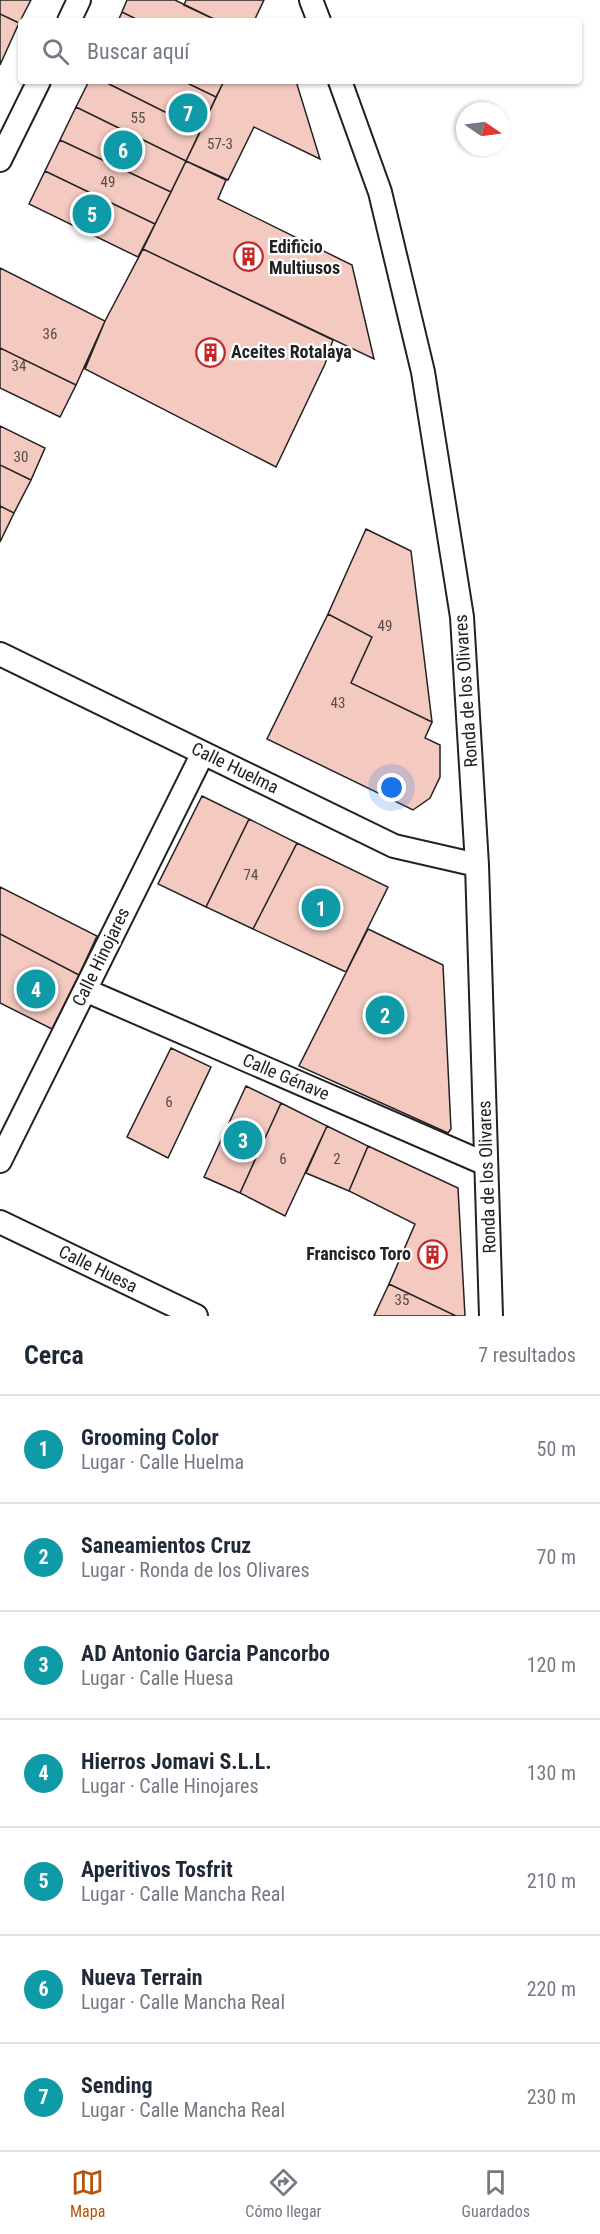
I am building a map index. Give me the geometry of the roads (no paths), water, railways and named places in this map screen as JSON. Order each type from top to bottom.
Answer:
[{"type":"street","points":[[70,18],[79,0]]},
{"type":"street","points":[[311,0],[318,18]]},
{"type":"street","points":[[0,160],[38,84]]},
{"type":"street","name":"Ronda de los Olivares","points":[[341,84],[380,192],[423,372],[462,617],[477,865],[491,1316]]},
{"type":"street","name":"Calle Huelma","points":[[0,654],[394,846],[477,865]]},
{"type":"street","name":"Calle Hinojares","points":[[0,1161],[203,753]]},
{"type":"street","name":"Calle Génave","points":[[85,990],[486,1164]]},
{"type":"street","name":"Calle Huesa","points":[[0,1222],[196,1316]]},
{"type":"place","name":"Sending","points":[[188,113]]},
{"type":"place","name":"Nueva Terrain","points":[[123,150]]},
{"type":"place","name":"Aperitivos Tosfrit","points":[[92,214]]},
{"type":"place","name":"Edificio Multiusos","points":[[248,257]]},
{"type":"place","name":"Aceites Rotalaya","points":[[210,352]]},
{"type":"place","name":"Grooming Color","points":[[321,908]]},
{"type":"place","name":"Hierros Jomavi S.L.L.","points":[[36,989]]},
{"type":"place","name":"Saneamientos Cruz","points":[[385,1015]]},
{"type":"place","name":"AD Antonio Garcia Pancorbo","points":[[243,1140]]},
{"type":"place","name":"Francisco Toro","points":[[432,1254]]}]
